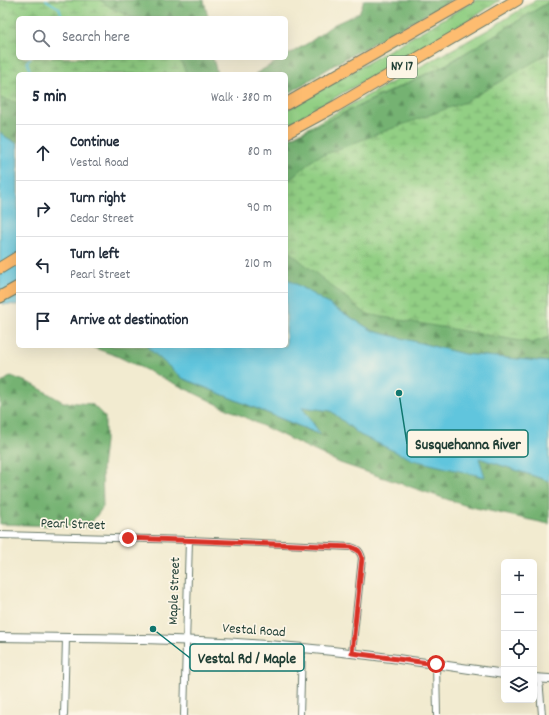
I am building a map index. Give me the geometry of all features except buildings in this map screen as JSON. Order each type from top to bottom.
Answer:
[{"type":"highway","name":"NY 17","points":[[288,103],[468,0]]},
{"type":"highway","name":"NY 17","points":[[288,132],[336,106],[517,0]]},
{"type":"highway","points":[[0,268],[16,258]]},
{"type":"highway","points":[[0,297],[16,287]]},
{"type":"street","name":"Pearl Street","points":[[0,535],[189,540],[351,547],[358,549],[362,558],[352,653]]},
{"type":"street","name":"Maple Street","points":[[184,715],[189,540]]},
{"type":"street","name":"Vestal Road","points":[[0,637],[185,640],[302,648],[352,653],[501,674]]},
{"type":"street","points":[[64,715],[66,638]]},
{"type":"street","points":[[300,715],[302,648]]},
{"type":"street","points":[[436,664],[437,715]]},
{"type":"street","points":[[542,715],[537,678],[549,679]]},
{"type":"green space","points":[[0,0],[204,0],[208,16],[16,16],[16,60],[214,60],[216,72],[16,72],[16,143],[0,132]]},
{"type":"green space","points":[[0,0],[100,0],[113,9],[129,16],[16,16],[16,60],[180,60],[186,72],[16,72],[16,102],[0,98]]},
{"type":"green space","points":[[364,0],[452,0],[339,62],[288,94],[288,72],[258,72],[280,60],[288,60],[288,55],[310,42],[333,25],[359,13]]},
{"type":"green space","points":[[476,0],[500,0],[444,37],[288,125],[288,109]]},
{"type":"green space","points":[[536,0],[549,0],[549,2],[444,66],[288,139],[288,139],[488,30]]},
{"type":"green space","points":[[549,2],[549,362],[464,354],[373,331],[288,279],[288,139],[444,66]]},
{"type":"green space","points":[[549,53],[549,337],[532,343],[366,314],[288,251],[288,181],[315,158],[465,102]]},
{"type":"green space","points":[[95,348],[150,348],[182,378],[320,435],[302,407],[331,411],[360,435],[484,477],[479,458],[549,481],[549,524],[467,506],[340,463],[117,356]]},
{"type":"green space","points":[[11,376],[32,384],[63,402],[92,404],[105,417],[105,441],[102,468],[103,507],[88,527],[0,524],[0,384]]},
{"type":"water","points":[[0,132],[16,143],[16,305],[3,304],[0,301]]},
{"type":"water","points":[[288,279],[373,331],[464,354],[549,362],[549,481],[479,458],[485,477],[413,460],[360,435],[331,411],[302,407],[321,435],[182,378],[148,348],[288,348]]},
{"type":"waterway","points":[[46,0],[59,8],[62,16]]},
{"type":"waterway","points":[[28,60],[27,61],[30,72]]},
{"type":"place","name":"Susquehanna River","points":[[399,393]]},
{"type":"place","name":"Vestal Rd / Maple","points":[[153,629]]},
{"type":"route","points":[[128,538],[351,547],[358,549],[362,558],[352,653],[436,664]]}]
